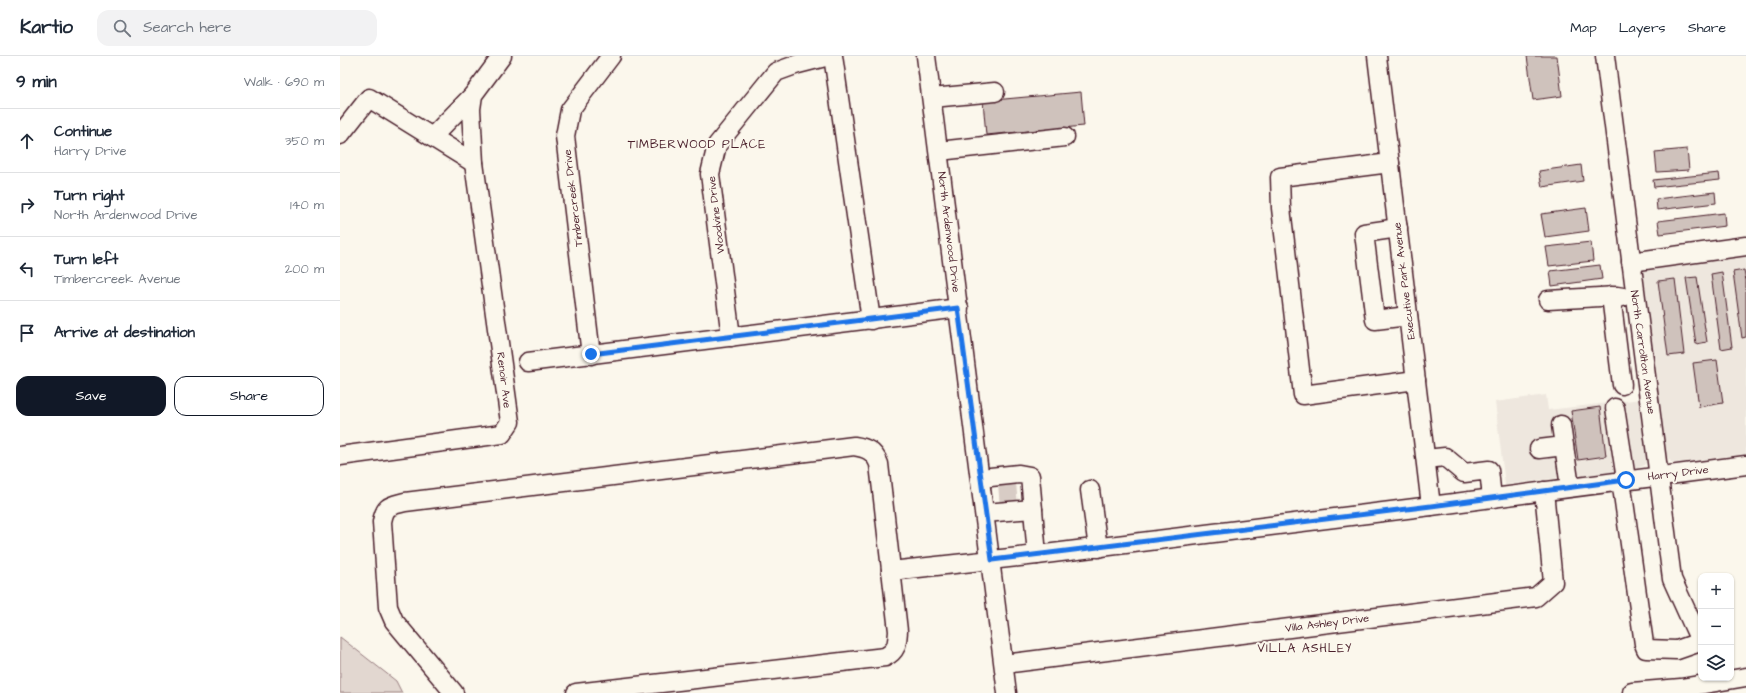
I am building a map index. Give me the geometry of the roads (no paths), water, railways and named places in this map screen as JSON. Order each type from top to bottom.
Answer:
[{"type":"street","points":[[432,137],[473,95],[502,56]]},
{"type":"street","name":"Timbercreek Drive","points":[[591,354],[565,136],[570,110],[611,56]]},
{"type":"street","name":"Woodvine Drive","points":[[731,337],[710,174],[717,145],[776,72],[798,64],[829,56]]},
{"type":"street","points":[[833,56],[871,320]]},
{"type":"street","name":"North Ardenwood Drive","points":[[926,56],[992,560],[1007,693]]},
{"type":"street","name":"Executive Park Avenue","points":[[1377,56],[1431,506]]},
{"type":"street","name":"North Carrollton Avenue","points":[[1604,56],[1672,579],[1698,635]]},
{"type":"street","points":[[932,98],[995,92]]},
{"type":"street","name":"Renoir Ave","points":[[340,456],[502,434],[510,422],[474,162],[471,109],[473,95]]},
{"type":"street","points":[[340,135],[369,98],[474,162]]},
{"type":"street","points":[[939,151],[1066,137]]},
{"type":"street","points":[[1390,163],[1280,177],[1281,208],[1303,395],[1416,380]]},
{"type":"street","points":[[1398,228],[1364,233],[1375,320],[1408,316]]},
{"type":"street","points":[[1631,262],[1746,246]]},
{"type":"street","points":[[1548,300],[1611,296],[1636,299]]},
{"type":"street","points":[[1611,296],[1621,377],[1645,366]]},
{"type":"street","points":[[528,362],[958,308]]},
{"type":"street","points":[[1615,332],[1640,329]]},
{"type":"street","points":[[1615,408],[1644,644],[1646,649],[1677,650],[1698,643]]},
{"type":"street","points":[[1561,425],[1570,487]]},
{"type":"street","points":[[454,693],[394,621],[388,608],[382,522],[384,511],[390,506],[405,502],[854,446],[871,450],[876,456],[879,464],[898,631],[897,647],[891,654],[885,657],[576,693]]},
{"type":"street","points":[[1539,449],[1564,446]]},
{"type":"street","points":[[1426,458],[1445,457],[1464,473],[1467,501]]},
{"type":"street","name":"Harry Drive","points":[[891,571],[1098,548],[1746,464]]},
{"type":"street","points":[[1464,473],[1489,470],[1492,498]]},
{"type":"street","points":[[981,478],[1010,479],[1030,476],[1017,508],[1037,555]]},
{"type":"street","points":[[1090,490],[1098,548]]},
{"type":"street","name":"Villa Ashley Drive","points":[[1004,664],[1536,597],[1553,582],[1544,491]]},
{"type":"street","points":[[986,513],[1017,508]]},
{"type":"street","points":[[1632,692],[1721,684],[1746,677]]},
{"type":"tunnel","points":[[1007,483],[1009,507]]},
{"type":"district","name":"TIMBERWOOD PLACE","points":[[697,144]]},
{"type":"district","name":"VILLA ASHLEY","points":[[1305,648]]}]
